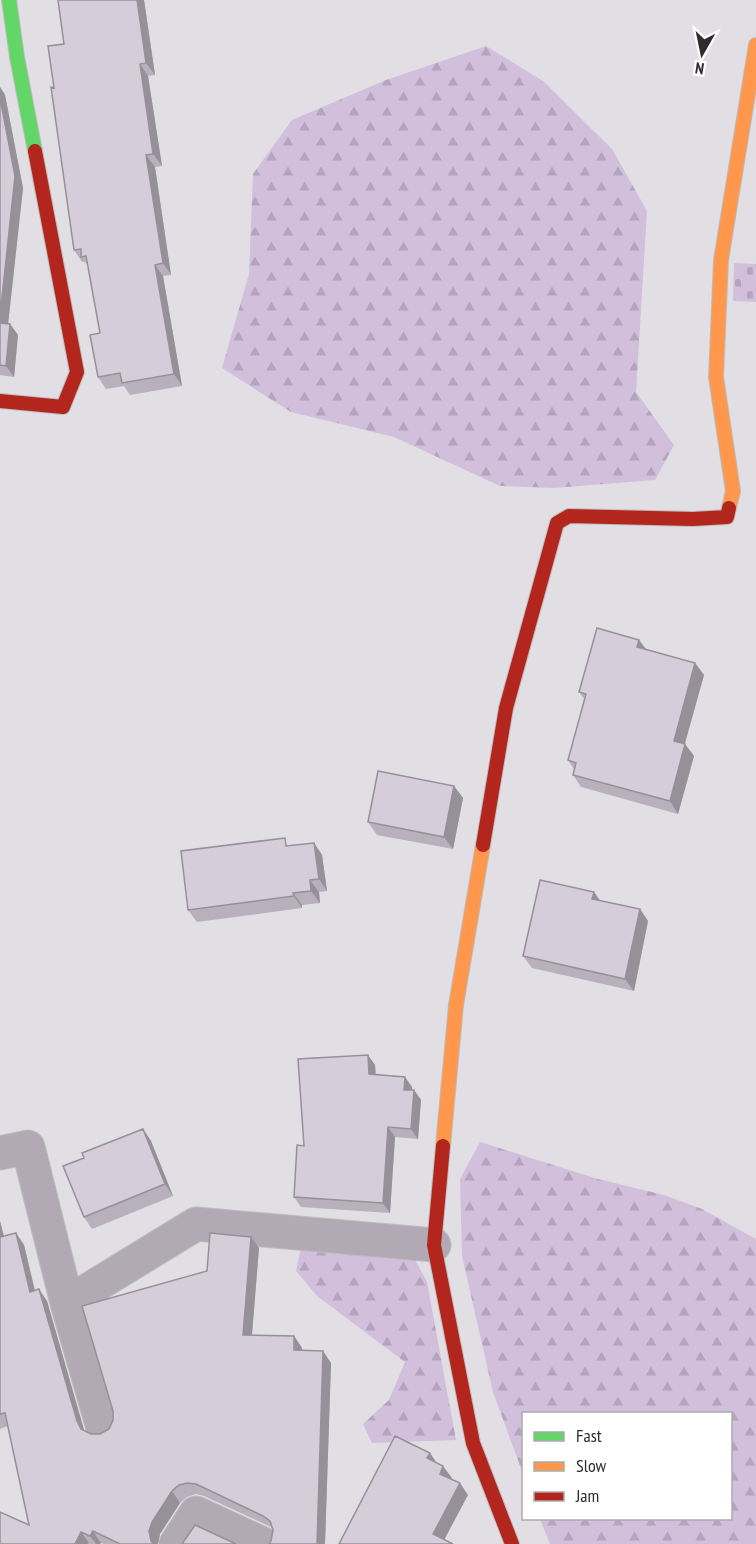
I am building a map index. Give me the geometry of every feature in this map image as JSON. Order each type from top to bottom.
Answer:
[{"type":"street","points":[[0,401],[63,407],[77,372],[8,58],[9,0]]},
{"type":"street","points":[[512,1544],[473,1443],[434,1245],[456,1005],[507,708],[557,523],[569,516],[693,519],[727,517],[733,491],[716,377],[721,260],[756,45]]},
{"type":"street","points":[[0,1153],[28,1147],[67,1303],[103,1428]]},
{"type":"street","points":[[67,1303],[196,1224],[434,1245]]},
{"type":"street","points":[[176,1544],[196,1513],[263,1544]]},
{"type":"green space","points":[[486,46],[543,81],[612,149],[647,211],[636,392],[674,445],[655,480],[553,488],[500,486],[394,437],[291,412],[222,368],[249,274],[253,174],[292,120],[386,80]]},
{"type":"green space","points":[[734,263],[756,264],[756,302],[733,301]]},
{"type":"green space","points":[[480,1142],[598,1179],[664,1195],[702,1209],[756,1239],[756,1544],[550,1544],[540,1520],[732,1520],[732,1412],[522,1412],[522,1471],[493,1392],[462,1256],[460,1179]]},
{"type":"green space","points":[[301,1248],[414,1258],[427,1282],[456,1440],[372,1443],[363,1424],[389,1400],[405,1362],[317,1296],[296,1271]]},
{"type":"building","points":[[58,0],[137,0],[146,63],[140,64],[153,154],[146,155],[163,263],[155,265],[174,374],[122,383],[120,373],[98,377],[90,335],[100,333],[86,256],[81,257],[81,249],[74,250],[51,87],[54,88],[48,46],[64,44]]},
{"type":"building","points":[[0,98],[15,176],[0,316]]},
{"type":"building","points":[[0,323],[10,324],[6,366],[0,365]]},
{"type":"building","points":[[597,628],[639,640],[637,647],[695,663],[674,741],[685,744],[670,801],[573,775],[576,763],[568,760],[586,694],[579,692]]},
{"type":"building","points":[[378,771],[454,786],[444,837],[368,822]]},
{"type":"building","points":[[285,838],[286,846],[314,843],[319,879],[310,880],[311,891],[293,893],[294,896],[188,910],[181,851]]},
{"type":"building","points":[[540,880],[594,892],[592,899],[640,909],[625,979],[523,956]]},
{"type":"building","points":[[368,1055],[369,1074],[405,1077],[404,1090],[414,1090],[411,1129],[388,1127],[383,1203],[294,1197],[297,1145],[304,1146],[298,1059]]},
{"type":"building","points":[[143,1129],[165,1184],[84,1217],[63,1166],[84,1158],[82,1153]]},
{"type":"building","points":[[16,1233],[30,1292],[39,1289],[77,1421],[81,1429],[91,1434],[100,1434],[109,1429],[113,1420],[113,1411],[82,1306],[207,1271],[210,1233],[251,1237],[243,1335],[294,1336],[294,1350],[323,1351],[317,1544],[269,1544],[273,1530],[270,1521],[196,1484],[187,1483],[179,1485],[172,1491],[152,1522],[149,1531],[154,1544],[120,1544],[93,1531],[90,1536],[81,1532],[75,1544],[0,1544],[0,1512],[29,1525],[5,1413],[0,1414],[0,1237]]},
{"type":"building","points":[[395,1436],[430,1453],[427,1458],[443,1466],[440,1474],[460,1483],[433,1534],[453,1544],[339,1544]]},
{"type":"building","points":[[195,1525],[236,1544],[182,1544]]},
{"type":"traffic: fast","points":[[9,0],[35,151]]},
{"type":"traffic: slow","points":[[729,508],[733,491],[716,377],[721,260],[756,45]]},
{"type":"traffic: slow","points":[[443,1146],[456,1005],[483,845]]},
{"type":"traffic: jam","points":[[0,401],[63,407],[77,372],[35,151]]},
{"type":"traffic: jam","points":[[483,845],[506,708],[557,523],[569,516],[693,519],[727,517],[729,508]]},
{"type":"traffic: jam","points":[[443,1146],[434,1245],[473,1443],[512,1544]]}]
